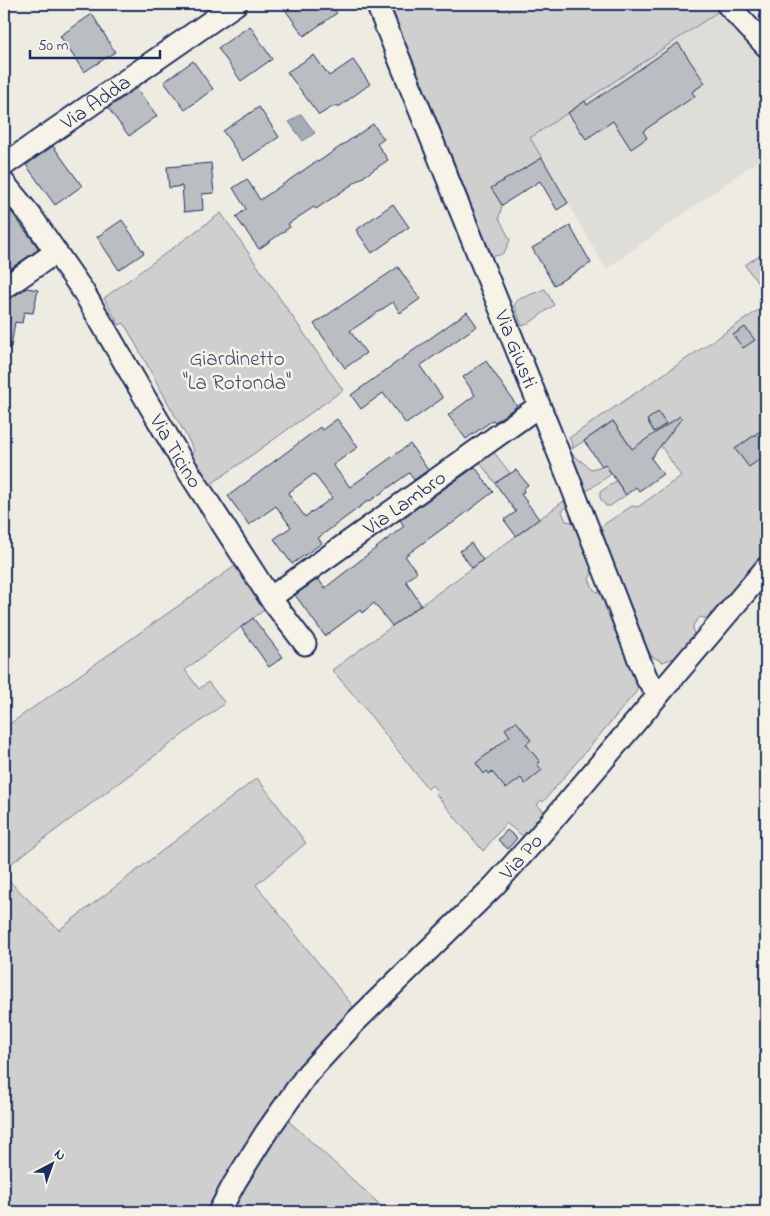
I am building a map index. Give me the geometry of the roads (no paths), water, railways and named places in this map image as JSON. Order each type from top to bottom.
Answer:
[{"type":"street","name":"Via Adda","points":[[4,165],[236,4]]},
{"type":"street","name":"Via Giusti","points":[[377,4],[540,406],[638,657],[647,679],[659,694]]},
{"type":"street","points":[[727,4],[766,46]]},
{"type":"street","name":"Via Ticino","points":[[4,184],[31,216],[83,291],[183,463],[270,598],[305,644]]},
{"type":"street","points":[[4,288],[56,252]]},
{"type":"street","name":"Via Lambro","points":[[270,598],[540,406]]},
{"type":"street","name":"Via Po","points":[[219,1212],[235,1182],[308,1074],[356,1021],[494,886],[539,836],[766,568]]},
{"type":"park label","name":"Giardinetto \"La Rotonda\"","points":[[237,370]]}]
